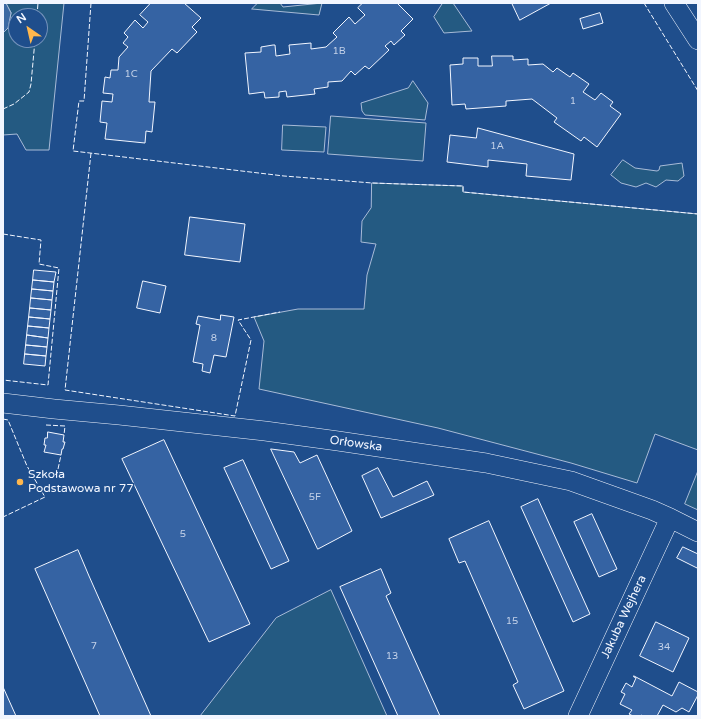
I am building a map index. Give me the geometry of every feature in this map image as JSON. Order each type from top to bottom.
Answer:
[{"type":"street","points":[[674,3],[698,40]]},
{"type":"street","name":"Orłowska","points":[[3,403],[266,431],[486,464],[571,481],[652,510],[698,532]]},
{"type":"street","name":"Jakuba Wejhera","points":[[578,716],[670,518]]},
{"type":"shaded area","points":[[3,3],[6,3],[8,8],[8,28],[3,33]]},
{"type":"shaded area","points":[[6,3],[64,3],[49,150],[26,150],[17,134],[3,135],[3,33],[8,28],[8,48],[48,48],[48,8],[8,8]]},
{"type":"shaded area","points":[[258,3],[280,3],[283,7],[322,3],[319,15],[252,9]]},
{"type":"shaded area","points":[[443,3],[453,3],[472,31],[444,33],[434,17]]},
{"type":"shaded area","points":[[413,81],[428,103],[425,120],[365,115],[362,111],[361,103],[408,88]]},
{"type":"shaded area","points":[[331,116],[426,123],[423,161],[328,154]]},
{"type":"shaded area","points":[[283,125],[326,127],[324,152],[282,150]]},
{"type":"shaded area","points":[[623,160],[635,168],[657,171],[659,170],[660,166],[682,163],[684,176],[678,181],[666,180],[656,187],[646,183],[636,187],[621,183],[611,175]]},
{"type":"shaded area","points":[[372,183],[463,186],[463,192],[698,214],[698,450],[655,434],[637,483],[571,463],[438,428],[259,389],[264,341],[254,317],[298,309],[364,309],[367,275],[376,244],[361,242],[362,221],[371,208]]},
{"type":"shaded area","points":[[698,471],[698,510],[685,504]]},
{"type":"shaded area","points":[[331,590],[387,716],[200,716],[276,618]]},
{"type":"building","points":[[151,3],[184,3],[201,18],[192,27],[197,32],[177,53],[172,49],[151,71],[149,102],[155,102],[152,132],[146,131],[145,143],[105,139],[107,123],[100,122],[102,101],[112,102],[113,94],[103,93],[105,77],[110,78],[111,70],[118,70],[119,57],[128,47],[123,43],[128,37],[124,33],[135,20],[143,28],[148,22],[140,15]]},
{"type":"building","points":[[363,3],[397,3],[413,19],[401,31],[405,35],[394,45],[391,41],[385,46],[389,50],[369,69],[365,66],[355,75],[351,71],[342,81],[328,82],[328,87],[314,89],[315,94],[287,97],[286,91],[279,92],[279,97],[265,98],[264,92],[249,94],[245,53],[261,52],[261,47],[273,45],[275,45],[276,56],[290,54],[289,45],[311,43],[311,49],[326,47],[337,37],[333,33],[349,17],[355,24],[365,15],[358,8]]},
{"type":"building","points":[[512,3],[551,3],[520,20]]},
{"type":"building","points":[[600,13],[603,23],[583,29],[580,19]]},
{"type":"building","points":[[492,56],[513,56],[513,60],[528,59],[528,65],[543,64],[553,72],[557,68],[570,77],[573,73],[589,84],[583,92],[595,100],[601,93],[613,102],[610,106],[621,114],[597,147],[584,137],[581,141],[554,122],[557,118],[532,99],[506,101],[506,106],[466,109],[465,104],[452,105],[450,65],[463,64],[463,58],[478,58],[478,66],[492,66]]},
{"type":"building","points":[[478,128],[574,154],[571,180],[526,176],[527,164],[488,160],[488,167],[447,162],[450,135],[476,138]]},
{"type":"building","points":[[190,217],[245,224],[240,262],[185,255]]},
{"type":"building","points":[[34,270],[56,272],[54,282],[33,280]]},
{"type":"building","points":[[33,280],[54,282],[53,291],[32,289]]},
{"type":"building","points":[[143,281],[166,286],[160,313],[137,308]]},
{"type":"building","points":[[32,289],[53,291],[52,300],[31,298]]},
{"type":"building","points":[[31,298],[52,300],[51,310],[30,308]]},
{"type":"building","points":[[30,308],[51,310],[50,319],[29,317]]},
{"type":"building","points":[[221,315],[234,317],[226,357],[214,355],[210,373],[202,371],[203,364],[193,362],[200,325],[196,324],[198,316],[220,320]]},
{"type":"building","points":[[29,317],[50,319],[49,328],[28,326]]},
{"type":"building","points":[[28,326],[49,328],[48,338],[27,335]]},
{"type":"building","points":[[27,335],[48,338],[47,347],[26,345]]},
{"type":"building","points":[[26,345],[47,347],[46,356],[25,354]]},
{"type":"building","points":[[25,354],[46,356],[45,366],[24,364]]},
{"type":"building","points":[[48,432],[64,435],[63,442],[65,442],[61,455],[44,452],[46,445],[44,445],[45,438],[47,438]]},
{"type":"building","points":[[164,440],[250,624],[209,642],[122,459]]},
{"type":"building","points":[[271,449],[294,452],[300,463],[317,455],[352,531],[318,549]]},
{"type":"building","points":[[243,460],[289,561],[271,569],[224,468]]},
{"type":"building","points":[[378,468],[393,497],[427,481],[434,495],[381,518],[362,476]]},
{"type":"building","points":[[538,499],[590,614],[573,622],[521,507]]},
{"type":"building","points":[[592,514],[617,569],[599,577],[574,522]]},
{"type":"building","points":[[489,521],[564,691],[524,709],[513,685],[518,682],[465,561],[459,563],[449,539]]},
{"type":"building","points":[[683,547],[698,554],[697,568],[677,558]]},
{"type":"building","points":[[78,550],[151,716],[100,716],[35,569]]},
{"type":"building","points":[[381,569],[391,593],[386,596],[440,716],[398,716],[340,587]]},
{"type":"building","points":[[656,622],[689,638],[673,672],[640,656]]},
{"type":"building","points":[[634,676],[672,696],[679,682],[698,692],[698,695],[689,712],[682,708],[676,712],[663,705],[657,716],[633,716],[629,714],[632,710],[620,704],[625,694],[621,692],[626,683],[632,687],[636,678]]},
{"type":"building","points":[[3,687],[16,716],[3,716]]},
{"type":"fence","points":[[38,3],[38,8]]},
{"type":"fence","points":[[91,3],[84,101],[79,101],[73,151],[284,176],[372,183],[463,186],[463,192],[698,214]]},
{"type":"fence","points":[[644,3],[698,91]]},
{"type":"fence","points":[[3,109],[14,104],[29,92],[34,48]]},
{"type":"fence","points":[[91,153],[65,390],[235,416],[251,340],[238,320],[280,312]]},
{"type":"fence","points":[[3,234],[41,240],[39,264],[59,268],[48,385],[3,380]]},
{"type":"fence","points":[[3,419],[8,420],[27,466],[45,497],[3,517]]},
{"type":"fence","points":[[46,425],[65,426],[64,435]]},
{"type":"fence","points":[[58,469],[61,455]]},
{"type":"place","name":"Szkoła Podstawowa nr 77","points":[[20,482]]}]
